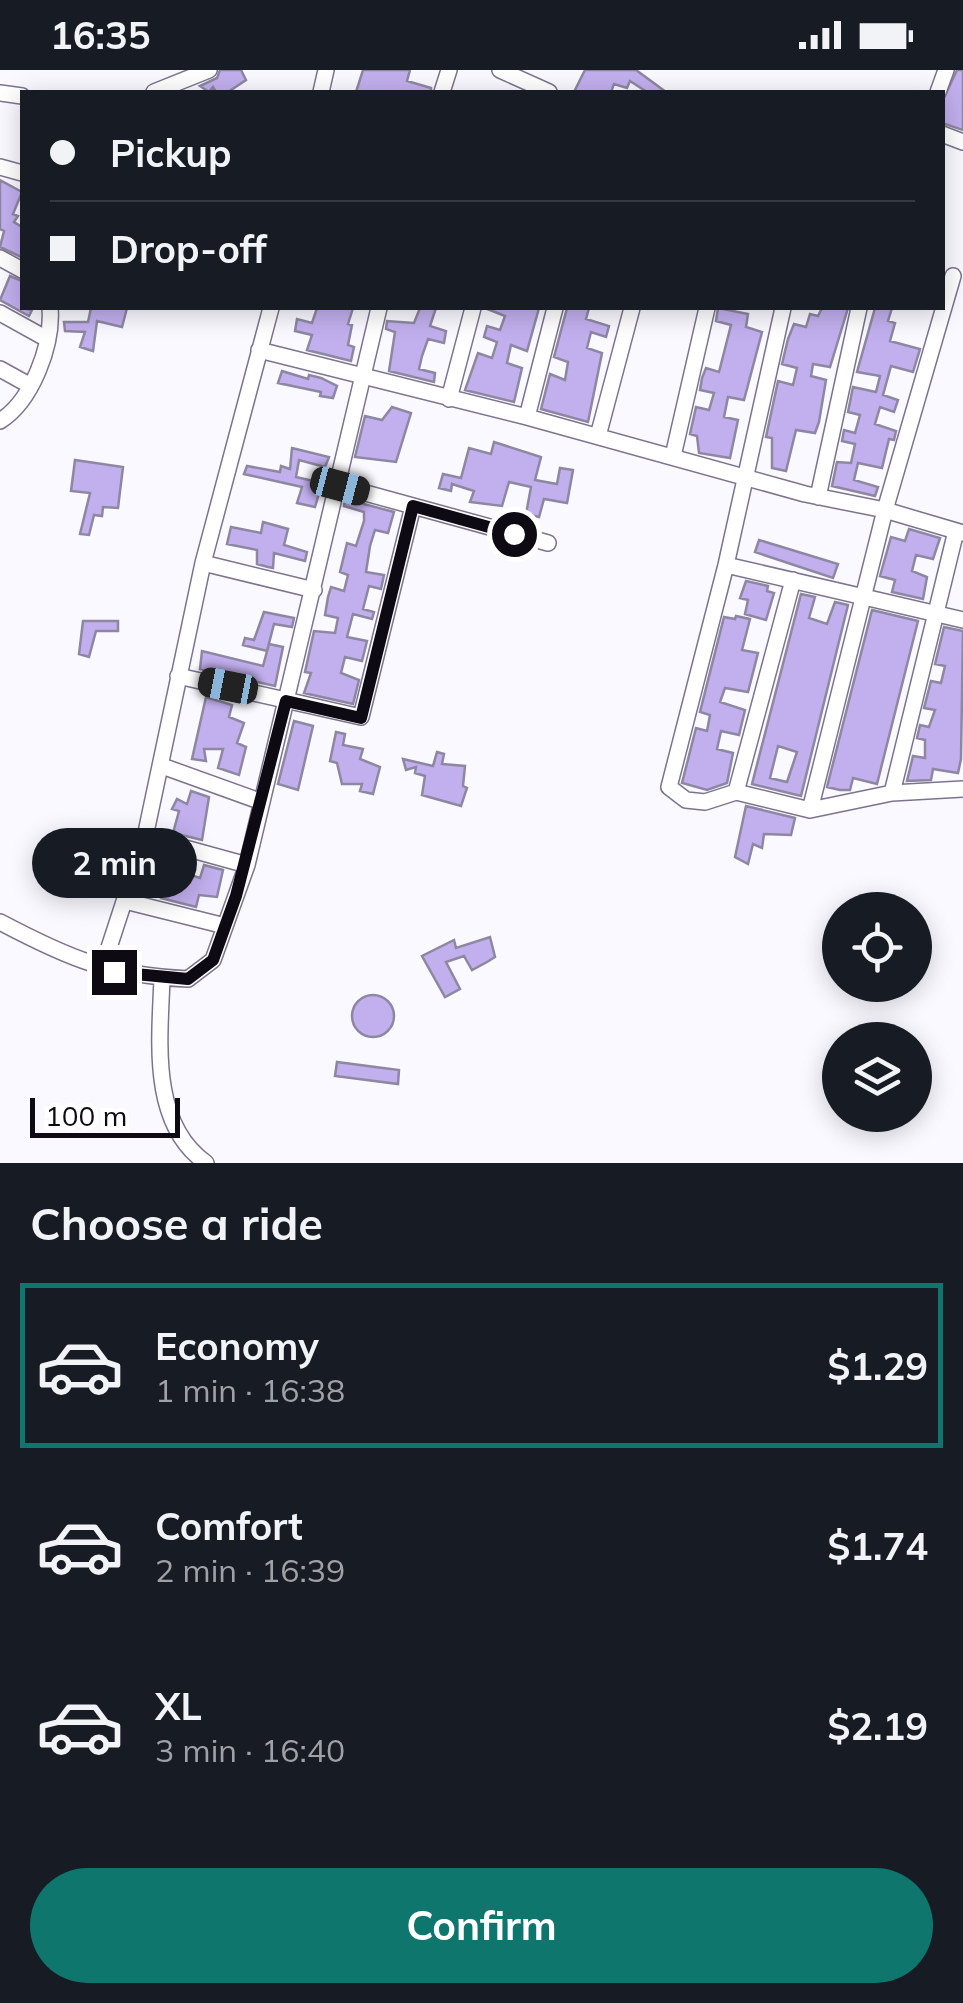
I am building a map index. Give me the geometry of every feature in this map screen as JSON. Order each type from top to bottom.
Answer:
[{"type":"street","points":[[159,90],[209,70]]},
{"type":"street","points":[[500,70],[538,90]]},
{"type":"street","points":[[945,303],[953,276]]},
{"type":"street","points":[[0,421],[17,411],[29,385],[48,338],[50,310]]},
{"type":"street","points":[[102,969],[145,837],[204,563],[270,310]]},
{"type":"street","points":[[0,922],[102,969],[188,979],[213,960],[247,865],[340,486],[379,310]]},
{"type":"street","points":[[449,399],[472,310]]},
{"type":"street","points":[[527,417],[554,310]]},
{"type":"street","points":[[598,436],[631,310]]},
{"type":"street","points":[[673,456],[708,310]]},
{"type":"street","points":[[783,310],[726,565],[669,787],[686,800],[705,802],[736,792],[810,810],[892,793],[963,788]]},
{"type":"street","points":[[818,496],[859,310]]},
{"type":"street","points":[[810,810],[884,510],[943,310]]},
{"type":"street","points":[[0,313],[48,338]]},
{"type":"street","points":[[260,350],[959,532],[934,612],[892,793]]},
{"type":"street","points":[[0,369],[29,385]]},
{"type":"street","points":[[340,486],[548,543]]},
{"type":"street","points":[[178,676],[361,718],[413,506]]},
{"type":"street","points":[[204,563],[314,590]]},
{"type":"street","points":[[726,565],[865,594],[963,620]]},
{"type":"street","points":[[736,792],[793,580]]},
{"type":"street","points":[[162,766],[262,802]]},
{"type":"street","points":[[145,837],[247,865]]},
{"type":"street","points":[[125,901],[225,926]]},
{"type":"street","points":[[162,978],[159,1066],[179,1134],[206,1163]]},
{"type":"building","points":[[220,70],[241,70],[246,80],[231,90],[206,90],[200,86],[217,78]]},
{"type":"building","points":[[363,70],[410,70],[407,81],[431,88],[431,90],[357,90]]},
{"type":"building","points":[[585,70],[636,70],[663,90],[644,90],[630,81],[627,88],[614,84],[612,90],[575,90]]},
{"type":"building","points":[[957,70],[963,70],[963,130],[945,124],[945,96]]},
{"type":"building","points":[[0,180],[20,191],[13,214],[18,216],[14,222],[20,226],[20,257],[0,247],[4,231],[0,229]]},
{"type":"building","points":[[10,276],[20,280],[20,310],[32,310],[29,316],[0,300]]},
{"type":"building","points":[[91,310],[126,310],[122,327],[97,321],[93,351],[80,347],[85,332],[65,331],[64,322],[88,322]]},
{"type":"building","points":[[316,310],[352,310],[348,324],[352,325],[348,345],[354,347],[351,361],[307,350],[312,335],[295,331],[297,319],[312,323]]},
{"type":"building","points":[[419,310],[435,310],[430,326],[446,331],[444,343],[428,339],[422,356],[419,369],[435,373],[434,382],[389,371],[395,332],[386,329],[387,321],[414,323]]},
{"type":"building","points":[[490,310],[538,310],[527,351],[511,345],[507,363],[522,368],[514,402],[465,390],[478,353],[492,358],[497,342],[484,337],[487,326],[500,330],[505,316]]},
{"type":"building","points":[[566,310],[588,310],[586,319],[609,326],[606,337],[591,332],[587,348],[602,353],[588,422],[541,409],[550,374],[565,380],[568,362],[554,357]]},
{"type":"building","points":[[718,310],[748,314],[746,327],[762,332],[744,400],[728,397],[724,417],[738,420],[730,458],[699,453],[697,436],[690,434],[696,407],[709,410],[714,393],[700,390],[702,378],[706,368],[719,372],[731,325],[716,321]]},
{"type":"building","points":[[821,310],[847,310],[830,367],[813,364],[811,376],[826,380],[819,422],[815,433],[796,430],[786,471],[772,468],[772,438],[766,437],[778,381],[793,385],[797,368],[782,364],[788,339],[794,324],[806,327],[810,314],[818,316]]},
{"type":"building","points":[[874,310],[891,310],[888,321],[895,323],[890,341],[920,349],[913,372],[891,366],[883,395],[898,400],[894,412],[880,407],[875,424],[896,431],[894,440],[889,439],[882,468],[858,463],[854,480],[878,487],[875,496],[832,486],[837,462],[851,463],[855,444],[842,441],[844,430],[855,433],[860,415],[848,412],[853,387],[876,392],[880,376],[857,372]]},
{"type":"building","points":[[282,371],[308,379],[309,375],[321,378],[337,386],[333,398],[278,383]]},
{"type":"building","points":[[392,407],[411,413],[396,462],[355,457],[365,416],[382,420]]},
{"type":"building","points":[[494,442],[541,457],[535,480],[557,484],[560,468],[573,470],[567,503],[544,499],[539,517],[526,514],[531,487],[509,482],[502,506],[470,502],[474,491],[452,484],[451,491],[439,488],[443,474],[461,478],[469,448],[491,454]]},
{"type":"building","points":[[292,448],[329,457],[325,467],[299,460],[296,477],[322,483],[315,507],[297,503],[302,487],[244,474],[247,466],[280,472],[281,466],[290,469]]},
{"type":"building","points":[[75,460],[123,467],[118,508],[103,507],[102,516],[94,515],[89,535],[80,534],[90,493],[71,491]]},
{"type":"building","points":[[345,499],[394,512],[388,533],[375,530],[370,546],[366,572],[384,575],[381,589],[369,586],[363,609],[374,612],[372,619],[353,614],[347,637],[367,641],[362,661],[345,657],[341,673],[359,680],[353,704],[304,693],[311,673],[305,672],[314,631],[335,633],[338,618],[325,615],[328,597],[331,587],[344,591],[348,575],[340,572],[347,543],[356,546],[364,521],[364,512],[344,506]]},
{"type":"building","points":[[263,522],[288,529],[284,545],[307,552],[305,561],[274,553],[273,568],[268,567],[257,564],[257,550],[227,544],[231,527],[261,533]]},
{"type":"building","points":[[909,529],[940,538],[933,559],[916,555],[912,571],[927,577],[923,599],[892,592],[895,580],[880,576],[891,537],[905,541]]},
{"type":"building","points":[[759,540],[838,564],[833,578],[755,552]]},
{"type":"building","points":[[746,581],[768,586],[767,591],[774,593],[766,620],[745,614],[748,600],[740,598]]},
{"type":"building","points":[[801,594],[815,597],[809,618],[827,624],[835,602],[848,605],[801,796],[752,784]],"holes":[[[778,746],[797,752],[787,782],[770,778]]]},
{"type":"building","points":[[872,610],[918,621],[877,784],[853,778],[850,790],[840,790],[827,787]]},
{"type":"building","points":[[264,612],[294,618],[292,627],[274,624],[267,651],[243,645],[245,638],[254,640]]},
{"type":"building","points":[[724,617],[750,619],[742,650],[758,653],[748,692],[725,688],[720,702],[745,710],[739,735],[721,731],[717,749],[733,753],[727,783],[707,790],[682,783],[696,728],[707,731],[710,715],[700,712]]},
{"type":"building","points":[[83,621],[118,621],[118,631],[96,631],[89,657],[79,654]]},
{"type":"building","points":[[944,627],[963,631],[958,773],[933,769],[931,780],[907,781],[913,756],[925,758],[925,740],[917,738],[920,725],[929,727],[935,710],[924,708],[931,681],[941,683],[945,666],[935,664]]},
{"type":"building","points":[[269,644],[283,647],[275,686],[200,669],[202,651],[263,666]]},
{"type":"building","points":[[206,697],[232,705],[229,717],[244,723],[237,743],[246,747],[239,775],[218,768],[223,749],[204,749],[206,761],[192,759]]},
{"type":"building","points":[[294,721],[313,726],[298,790],[278,784]]},
{"type":"building","points":[[336,732],[345,734],[343,745],[363,749],[360,759],[380,767],[373,794],[360,791],[362,784],[342,784],[337,763],[330,761]]},
{"type":"building","points":[[437,752],[444,754],[442,764],[465,766],[463,786],[467,788],[461,806],[422,795],[425,776],[415,773],[416,767],[406,770],[403,759],[433,766]]},
{"type":"building","points":[[191,791],[209,797],[202,840],[173,833],[179,811],[172,809],[177,799],[187,804]]},
{"type":"building","points":[[746,806],[795,818],[791,835],[764,834],[762,848],[753,844],[748,864],[735,857]]},
{"type":"building","points":[[204,865],[223,870],[217,897],[199,895],[196,907],[161,898],[166,867],[200,878]]},
{"type":"building","points":[[490,937],[495,957],[487,962],[472,970],[464,956],[446,962],[460,989],[445,997],[422,956],[454,940],[456,948]]},
{"type":"building","points":[[373,995],[388,1001],[394,1016],[388,1031],[373,1037],[358,1031],[352,1016],[358,1001]]},
{"type":"building","points":[[337,1062],[399,1070],[398,1084],[335,1076]]},
{"type":"route","points":[[114,972],[188,979],[213,960],[247,865],[286,701],[361,718],[413,506],[514,534]]}]
